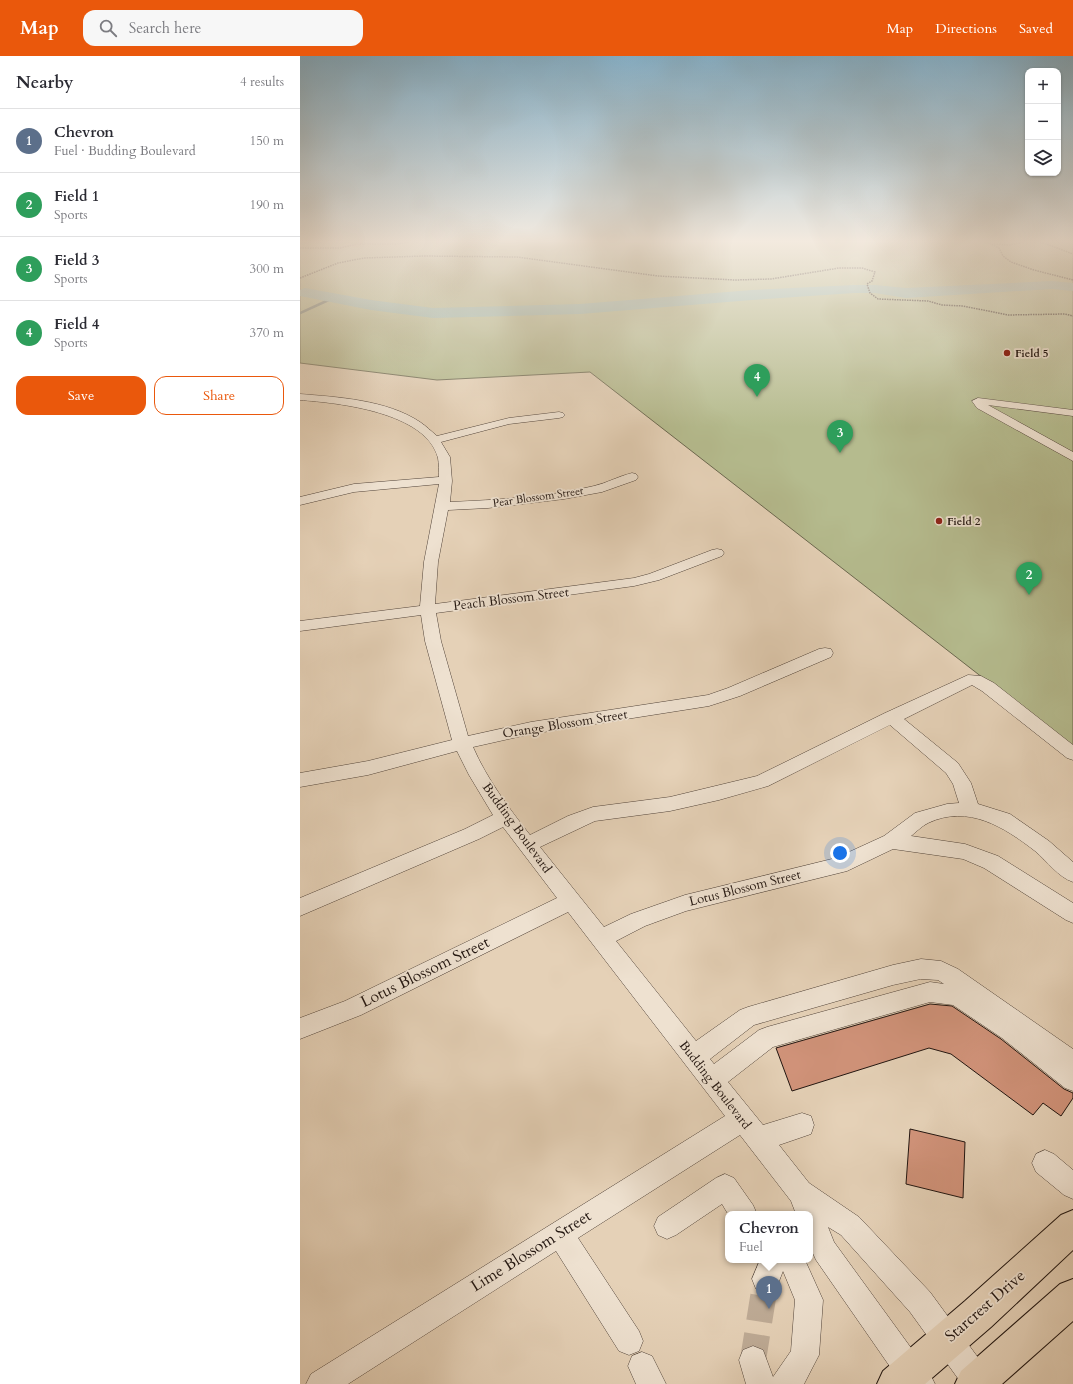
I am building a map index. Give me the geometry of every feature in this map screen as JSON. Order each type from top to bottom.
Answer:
[{"type":"main road","name":"Starcrest Drive","points":[[909,1380],[948,1340],[1073,1227]]},
{"type":"main road","points":[[977,1383],[1073,1297]]},
{"type":"street","name":"Budding Boulevard","points":[[300,397],[360,403],[379,408],[408,421],[433,440],[444,458],[446,480],[430,575],[428,610],[433,639],[463,745],[478,774],[505,817],[758,1139],[784,1211]]},
{"type":"street","points":[[1073,413],[978,401],[981,406],[1073,457]]},
{"type":"street","points":[[433,440],[509,421],[560,415]]},
{"type":"street","name":"Pear Blossom Street","points":[[442,506],[488,504],[564,495],[597,489],[632,477]]},
{"type":"street","points":[[300,501],[333,491],[383,483],[446,480]]},
{"type":"street","name":"Peach Blossom Street","points":[[300,626],[634,582],[654,577],[717,553]]},
{"type":"street","name":"Orange Blossom Street","points":[[300,780],[368,768],[463,745],[495,735],[709,700],[734,692],[825,653]]},
{"type":"street","points":[[527,845],[575,820],[593,814],[670,804],[719,793],[762,781],[968,680],[975,680],[988,687],[1073,754]]},
{"type":"street","points":[[891,717],[952,768],[962,783],[970,809],[1003,819],[1042,846],[1073,874]]},
{"type":"street","name":"Lotus Blossom Street","points":[[600,939],[638,920],[685,903],[840,865],[891,841],[922,818],[947,811],[970,809]]},
{"type":"street","points":[[300,907],[345,886],[472,834],[505,817]]},
{"type":"street","points":[[891,841],[965,852],[990,862],[1073,914]]},
{"type":"street","name":"Lotus Blossom Street","points":[[300,1029],[353,1008],[571,901]]},
{"type":"street","points":[[693,1057],[748,1017],[893,974],[921,969],[941,971],[950,976],[1073,1062]]},
{"type":"street","points":[[711,1080],[767,1038],[930,992],[957,996],[1010,1031],[1073,1080]]},
{"type":"street","name":"Lime Blossom Street","points":[[321,1384],[742,1119]]},
{"type":"street","points":[[758,1139],[802,1125]]},
{"type":"street","points":[[1044,1163],[1073,1186]]},
{"type":"street","points":[[666,1226],[725,1187],[742,1211]]},
{"type":"street","name":"Budding Boulevard","points":[[813,1238],[850,1226],[920,1302],[977,1383]]},
{"type":"street","points":[[560,1234],[641,1364]]},
{"type":"street","name":"Budding Boulevard","points":[[813,1248],[825,1251],[909,1380]]},
{"type":"street","points":[[785,1384],[789,1381],[805,1355],[809,1300],[801,1263]]},
{"type":"path","points":[[935,303],[942,305],[963,306],[1008,315],[1065,314],[1073,316]]},
{"type":"green space","points":[[300,303],[1073,303],[1073,748],[590,372],[437,380],[300,363]]},
{"type":"building","points":[[930,1004],[952,1006],[1001,1039],[1064,1089],[1073,1093],[1073,1098],[1061,1116],[1043,1103],[1033,1115],[951,1054],[929,1048],[792,1091],[776,1048]]},
{"type":"building","points":[[910,1129],[965,1142],[963,1198],[906,1184]]},
{"type":"waterway","points":[[300,313],[322,303]]},
{"type":"waterway","points":[[360,303],[433,313],[580,309],[654,303]]},
{"type":"tunnel","points":[[753,1360],[766,1279]]},
{"type":"place","name":"Field 5","points":[[1007,353]]},
{"type":"place","name":"Field 4","points":[[757,397]]},
{"type":"place","name":"Field 3","points":[[840,453]]},
{"type":"place","name":"Field 2","points":[[939,521]]},
{"type":"place","name":"Field 1","points":[[1029,595]]},
{"type":"place","name":"Chevron","points":[[769,1309]]}]
